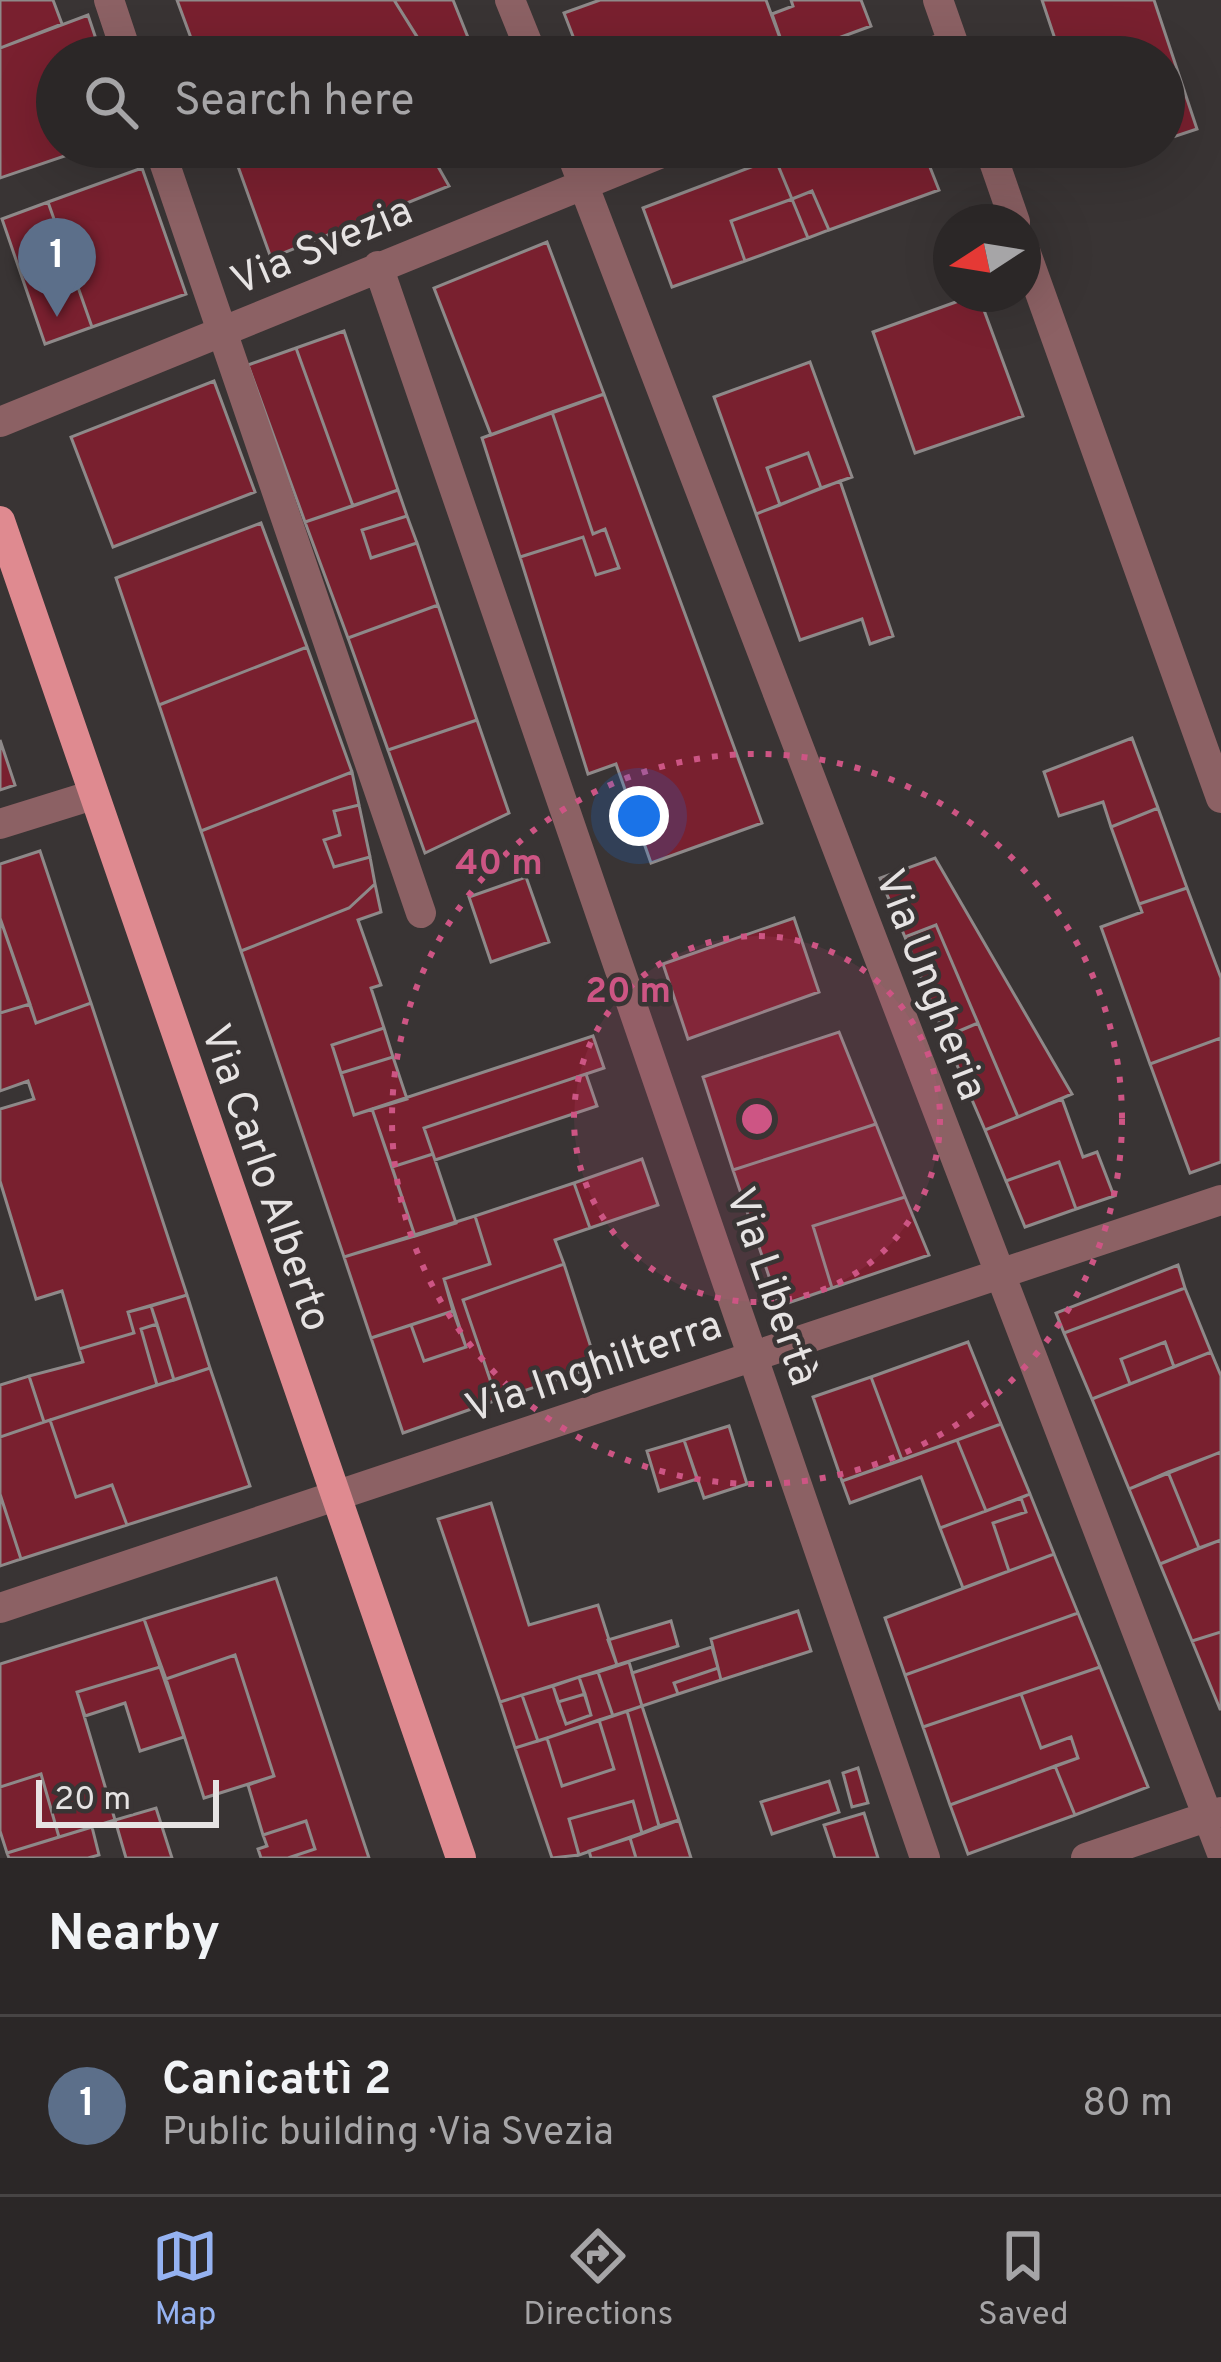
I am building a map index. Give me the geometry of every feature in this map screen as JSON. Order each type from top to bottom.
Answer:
[{"type":"main road","name":"Via Carlo Alberto","points":[[0,521],[461,1858]]},
{"type":"street","points":[[109,0],[121,36]]},
{"type":"street","points":[[510,0],[524,36]]},
{"type":"street","points":[[938,0],[950,36]]},
{"type":"street","points":[[166,168],[218,333],[421,913]]},
{"type":"street","name":"Via Ungheria","points":[[576,168],[999,1274],[1214,1814],[1221,1851]]},
{"type":"street","name":"Via Svezia","points":[[0,422],[620,168]]},
{"type":"street","points":[[996,168],[1009,204]]},
{"type":"street","name":"Via Libertà","points":[[378,266],[925,1858]]},
{"type":"street","points":[[1041,295],[1221,798]]},
{"type":"street","points":[[0,824],[93,795]]},
{"type":"street","name":"Via Inghilterra","points":[[0,1608],[1221,1200]]},
{"type":"street","points":[[1086,1858],[1214,1814]]},
{"type":"building","points":[[0,0],[53,0],[62,24],[0,48]]},
{"type":"building","points":[[177,0],[394,0],[416,36],[190,36]]},
{"type":"building","points":[[394,0],[453,0],[467,36],[417,36]]},
{"type":"building","points":[[600,0],[766,0],[779,36],[573,36],[564,13]]},
{"type":"building","points":[[791,0],[861,0],[871,26],[844,36],[780,36],[772,14],[793,6]]},
{"type":"building","points":[[1042,0],[1154,0],[1166,36],[1054,36]]},
{"type":"building","points":[[88,15],[95,36],[36,36],[36,166],[0,178],[0,48]]},
{"type":"building","points":[[1185,93],[1197,129],[1185,133]]},
{"type":"building","points":[[142,168],[186,294],[92,327],[48,202]]},
{"type":"building","points":[[239,168],[439,168],[449,186],[271,258]]},
{"type":"building","points":[[749,168],[779,168],[792,199],[731,221],[745,261],[672,287],[643,208]]},
{"type":"building","points":[[779,168],[930,168],[939,190],[829,230],[812,191],[792,199]]},
{"type":"building","points":[[812,191],[829,230],[808,238],[792,199]]},
{"type":"building","points":[[792,199],[808,238],[745,261],[731,221]]},
{"type":"building","points":[[48,202],[92,327],[45,344],[2,219]]},
{"type":"building","points":[[547,242],[604,394],[491,435],[434,288]]},
{"type":"building","points":[[933,310],[985,312],[1023,416],[915,453],[873,332]]},
{"type":"building","points":[[344,331],[398,490],[353,506],[296,348]]},
{"type":"building","points":[[296,348],[353,506],[305,522],[248,365]]},
{"type":"building","points":[[810,362],[852,477],[821,488],[808,453],[767,468],[780,505],[756,514],[714,397]]},
{"type":"building","points":[[214,381],[255,492],[113,547],[71,437]]},
{"type":"building","points":[[604,394],[762,823],[651,863],[616,764],[588,774],[520,557],[583,537],[596,575],[619,568],[605,529],[593,534],[552,412]]},
{"type":"building","points":[[552,412],[593,534],[605,529],[619,568],[596,575],[583,537],[520,557],[482,438]]},
{"type":"building","points":[[808,453],[821,488],[780,505],[767,468]]},
{"type":"building","points":[[840,481],[893,636],[870,644],[862,619],[800,640],[756,514]]},
{"type":"building","points":[[398,490],[407,516],[362,530],[371,558],[417,543],[438,605],[348,638],[305,522]]},
{"type":"building","points":[[407,516],[417,543],[371,558],[362,530]]},
{"type":"building","points":[[261,523],[307,647],[159,705],[116,578]]},
{"type":"building","points":[[438,605],[477,720],[388,750],[348,638]]},
{"type":"building","points":[[307,647],[352,772],[201,831],[159,705]]},
{"type":"building","points":[[477,720],[509,813],[425,853],[388,750]]},
{"type":"building","points":[[1132,738],[1158,808],[1111,827],[1103,802],[1059,816],[1044,772]]},
{"type":"building","points":[[0,740],[15,785],[0,790]]},
{"type":"building","points":[[352,772],[359,805],[334,811],[340,835],[324,840],[334,867],[370,857],[375,884],[349,908],[241,951],[201,831]]},
{"type":"building","points":[[359,805],[370,857],[334,867],[324,840],[340,835],[334,811]]},
{"type":"building","points":[[1158,808],[1187,888],[1139,904],[1111,827]]},
{"type":"building","points":[[40,851],[91,1003],[36,1023],[0,918],[0,864]]},
{"type":"building","points":[[935,858],[1072,1094],[1018,1117],[936,925],[905,937],[880,878]]},
{"type":"building","points":[[526,877],[549,942],[491,962],[469,897]]},
{"type":"building","points":[[375,884],[381,912],[358,920],[381,985],[371,988],[384,1028],[332,1045],[354,1115],[372,1109],[415,1236],[344,1257],[241,951],[349,908]]},
{"type":"building","points":[[1187,888],[1221,978],[1221,1038],[1150,1064],[1101,927],[1142,912],[1139,904]]},
{"type":"building","points":[[0,918],[30,1004],[0,1013]]},
{"type":"building","points":[[794,918],[819,992],[688,1039],[663,964]]},
{"type":"building","points":[[936,925],[978,1023],[945,1037],[905,937]]},
{"type":"building","points":[[91,1003],[187,1295],[128,1312],[134,1333],[79,1349],[62,1291],[36,1299],[0,1181],[0,1109],[34,1099],[28,1081],[0,1091],[0,1013],[30,1004],[36,1023]]},
{"type":"building","points":[[978,1023],[1018,1117],[985,1130],[945,1037]]},
{"type":"building","points":[[384,1028],[393,1057],[341,1073],[332,1045]]},
{"type":"building","points":[[839,1032],[876,1124],[733,1170],[703,1077]]},
{"type":"building","points":[[593,1036],[604,1068],[424,1128],[433,1154],[392,1167],[372,1109]]},
{"type":"building","points":[[1221,1038],[1221,1162],[1190,1173],[1150,1064]]},
{"type":"building","points":[[393,1057],[407,1099],[354,1115],[341,1073]]},
{"type":"building","points":[[586,1074],[597,1106],[435,1160],[424,1128]]},
{"type":"building","points":[[1062,1099],[1083,1157],[1097,1152],[1114,1196],[1076,1209],[1059,1162],[1006,1181],[985,1130]]},
{"type":"building","points":[[876,1124],[905,1197],[813,1226],[832,1288],[779,1306],[733,1170]]},
{"type":"building","points":[[433,1154],[456,1223],[415,1236],[392,1167]]},
{"type":"building","points":[[642,1159],[658,1205],[590,1228],[574,1183]]},
{"type":"building","points":[[1059,1162],[1076,1209],[1025,1227],[1006,1181]]},
{"type":"building","points":[[574,1183],[590,1228],[555,1240],[564,1264],[463,1300],[497,1400],[403,1433],[371,1338],[411,1325],[424,1361],[466,1347],[444,1279],[490,1264],[475,1216]]},
{"type":"building","points":[[905,1197],[929,1255],[832,1288],[813,1226]]},
{"type":"building","points":[[475,1216],[490,1264],[444,1279],[453,1311],[371,1338],[344,1257]]},
{"type":"building","points":[[564,1264],[597,1366],[497,1400],[463,1300]]},
{"type":"building","points":[[1178,1265],[1185,1288],[1064,1333],[1056,1313]]},
{"type":"building","points":[[1185,1288],[1211,1352],[1174,1367],[1165,1342],[1121,1359],[1130,1384],[1092,1399],[1064,1333]]},
{"type":"building","points":[[187,1295],[210,1368],[174,1380],[151,1306]]},
{"type":"building","points":[[151,1306],[157,1324],[141,1329],[157,1385],[44,1422],[29,1376],[83,1362],[79,1349],[134,1333],[128,1312]]},
{"type":"building","points":[[453,1311],[466,1347],[424,1361],[411,1325]]},
{"type":"building","points":[[157,1324],[174,1380],[157,1385],[141,1329]]},
{"type":"building","points":[[968,1342],[1001,1424],[902,1460],[871,1377]]},
{"type":"building","points":[[1165,1342],[1174,1367],[1130,1384],[1121,1359]]},
{"type":"building","points":[[1211,1352],[1221,1376],[1221,1452],[1129,1489],[1092,1399]]},
{"type":"building","points":[[210,1368],[250,1486],[127,1525],[112,1485],[76,1497],[50,1420]]},
{"type":"building","points":[[29,1376],[44,1422],[0,1437],[0,1385]]},
{"type":"building","points":[[871,1377],[902,1460],[842,1481],[813,1397]]},
{"type":"building","points":[[50,1420],[76,1497],[112,1485],[127,1525],[21,1559],[0,1494],[0,1437]]},
{"type":"building","points":[[1001,1424],[1030,1494],[986,1511],[957,1440]]},
{"type":"building","points":[[729,1426],[747,1484],[704,1498],[684,1440]]},
{"type":"building","points":[[684,1440],[697,1479],[659,1491],[647,1451]]},
{"type":"building","points":[[957,1440],[986,1511],[940,1528],[921,1477],[850,1503],[842,1481]]},
{"type":"building","points":[[1221,1452],[1221,1540],[1199,1548],[1168,1472]]},
{"type":"building","points":[[1168,1472],[1199,1548],[1160,1564],[1129,1489]]},
{"type":"building","points":[[0,1494],[21,1559],[0,1566]]},
{"type":"building","points":[[1030,1494],[1054,1554],[1009,1571],[993,1523],[1026,1512],[1021,1498]]},
{"type":"building","points":[[1021,1498],[1026,1512],[993,1523],[1009,1571],[963,1588],[940,1528]]},
{"type":"building","points":[[491,1503],[529,1625],[598,1605],[617,1665],[500,1702],[438,1519]]},
{"type":"building","points":[[1221,1540],[1221,1632],[1192,1641],[1160,1564]]},
{"type":"building","points":[[1054,1554],[1078,1613],[905,1675],[885,1618]]},
{"type":"building","points":[[276,1578],[369,1858],[288,1858],[315,1849],[306,1821],[263,1835],[248,1785],[274,1776],[235,1655],[166,1679],[144,1619]]},
{"type":"building","points":[[798,1611],[811,1651],[721,1680],[711,1639]]},
{"type":"building","points":[[1078,1613],[1100,1667],[923,1727],[905,1675]]},
{"type":"building","points":[[144,1619],[160,1667],[77,1692],[115,1820],[59,1837],[41,1774],[0,1787],[0,1664]]},
{"type":"building","points":[[671,1621],[678,1646],[617,1665],[608,1640]]},
{"type":"building","points":[[1221,1632],[1221,1709],[1220,1709],[1192,1641]]},
{"type":"building","points":[[712,1647],[718,1668],[674,1683],[678,1694],[642,1706],[632,1673]]},
{"type":"building","points":[[235,1655],[274,1776],[204,1798],[166,1679]]},
{"type":"building","points":[[629,1662],[642,1706],[613,1716],[598,1672]]},
{"type":"building","points":[[160,1667],[184,1737],[140,1751],[125,1703],[85,1716],[77,1692]]},
{"type":"building","points":[[1100,1667],[1148,1787],[1075,1815],[1055,1766],[1078,1758],[1071,1737],[1041,1748],[1021,1694]]},
{"type":"building","points":[[718,1668],[721,1680],[678,1694],[674,1683]]},
{"type":"building","points":[[598,1672],[613,1716],[538,1741],[522,1695],[553,1686],[566,1724],[591,1715],[579,1677]]},
{"type":"building","points":[[579,1677],[585,1694],[558,1702],[553,1686]]},
{"type":"building","points":[[585,1694],[591,1715],[566,1724],[558,1702]]},
{"type":"building","points":[[1021,1694],[1041,1748],[1071,1737],[1078,1758],[950,1805],[923,1727]]},
{"type":"building","points":[[522,1695],[538,1741],[515,1748],[500,1702]]},
{"type":"building","points":[[642,1706],[679,1820],[659,1826],[627,1711]]},
{"type":"building","points":[[627,1711],[659,1826],[642,1833],[633,1801],[569,1819],[579,1855],[552,1858],[515,1748],[547,1738],[562,1786],[614,1769],[599,1720]]},
{"type":"building","points":[[599,1720],[614,1769],[562,1786],[547,1738]]},
{"type":"building","points":[[1055,1766],[1075,1815],[968,1854],[950,1805]]},
{"type":"building","points":[[858,1768],[868,1803],[852,1807],[843,1773]]},
{"type":"building","points":[[41,1774],[59,1837],[7,1853],[0,1831],[0,1787]]},
{"type":"building","points":[[829,1781],[839,1812],[772,1834],[761,1802]]},
{"type":"building","points":[[633,1801],[642,1833],[579,1855],[569,1819]]},
{"type":"building","points":[[156,1808],[172,1858],[126,1858],[115,1820]]},
{"type":"building","points":[[864,1813],[878,1858],[835,1858],[824,1825]]},
{"type":"building","points":[[679,1820],[691,1858],[636,1858],[630,1838]]},
{"type":"building","points":[[306,1821],[315,1849],[288,1858],[261,1858],[258,1849],[267,1846],[263,1835]]},
{"type":"building","points":[[92,1827],[99,1855],[9,1858],[7,1853]]},
{"type":"building","points":[[630,1838],[636,1858],[591,1858],[589,1851]]},
{"type":"place","name":"Canicattì 2","points":[[57,317]]}]
